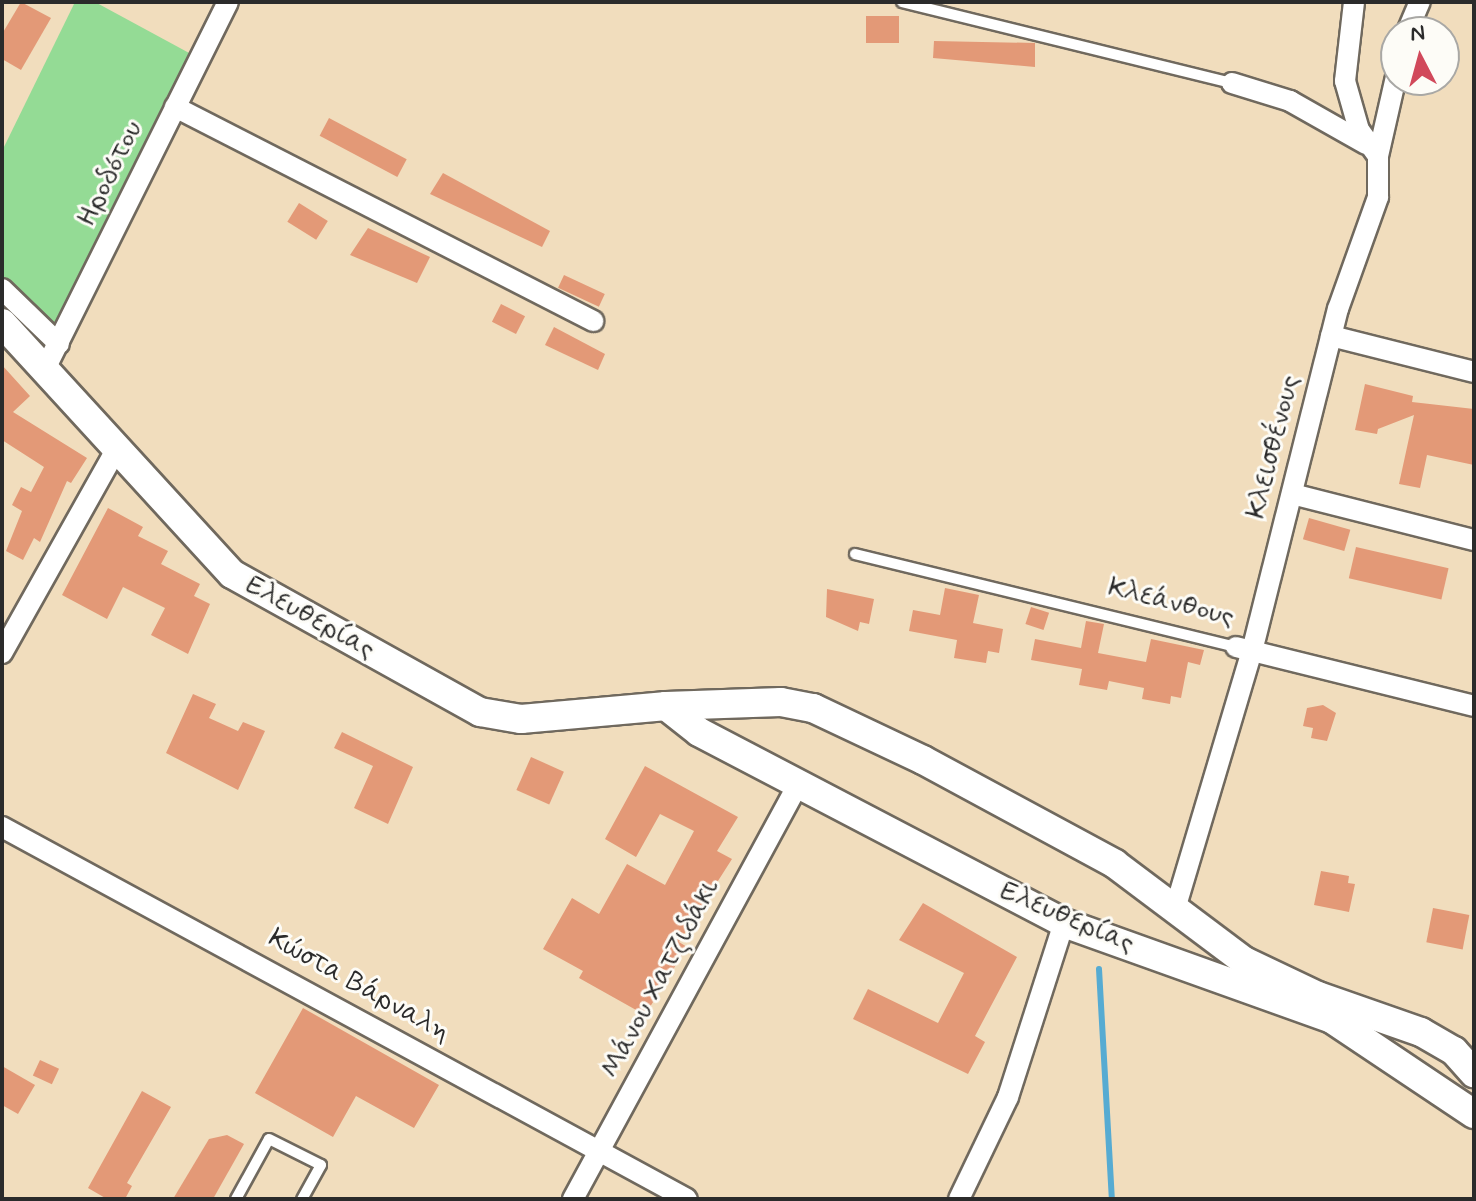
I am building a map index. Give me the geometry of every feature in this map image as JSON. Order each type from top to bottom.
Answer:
[{"type":"street","name":"Ηροδότου","points":[[44,371],[228,2]]},
{"type":"street","name":"Κλεισθένους","points":[[1175,909],[1244,649],[1292,494],[1331,336],[1378,197],[1375,152],[1359,130],[1345,81],[1354,2]]},
{"type":"street","points":[[1232,83],[1290,101],[1375,152],[1391,96]]},
{"type":"street","points":[[175,107],[594,321]]},
{"type":"street","points":[[2,289],[59,344]]},
{"type":"street","name":"Ελευθερίας","points":[[2,323],[116,450],[240,580],[480,712],[521,719],[666,706],[781,702],[813,708],[1087,848],[1244,961],[1318,996],[1421,1032],[1454,1051],[1474,1073]]},
{"type":"street","points":[[1331,336],[1474,372]]},
{"type":"street","points":[[2,653],[116,450]]},
{"type":"street","points":[[1292,494],[1474,540]]},
{"type":"street","name":"Κλεάνθους","points":[[1244,649],[1474,706]]},
{"type":"street","name":"Ελευθερίας","points":[[666,706],[699,732],[1064,923],[1332,1019],[1474,1114]]},
{"type":"street","name":"Μάνου Χατζιδάκι","points":[[573,1199],[798,785]]},
{"type":"street","name":"Κώστα Βάρναλη","points":[[2,827],[601,1149],[687,1199]]},
{"type":"street","points":[[959,1199],[1008,1097],[1064,923]]},
{"type":"lane","points":[[902,2],[1232,83]]},
{"type":"lane","name":"Κλεάνθους","points":[[855,554],[1244,649]]},
{"type":"lane","points":[[236,1199],[269,1139],[321,1165],[302,1199]]},
{"type":"green space","points":[[75,2],[95,2],[191,54],[57,327],[2,282],[2,151]]},
{"type":"building","points":[[21,2],[51,18],[21,70],[2,59],[2,34]]},
{"type":"building","points":[[866,16],[899,16],[899,43],[866,43]]},
{"type":"building","points":[[934,41],[1035,43],[1035,67],[933,58]]},
{"type":"building","points":[[329,118],[407,159],[397,177],[320,136]]},
{"type":"building","points":[[443,173],[550,231],[542,247],[430,194]]},
{"type":"building","points":[[299,203],[328,221],[316,240],[287,222]]},
{"type":"building","points":[[368,228],[430,257],[417,283],[350,255]]},
{"type":"building","points":[[564,275],[605,294],[599,307],[558,288]]},
{"type":"building","points":[[501,304],[525,316],[516,334],[492,322]]},
{"type":"building","points":[[554,327],[605,354],[598,370],[545,345]]},
{"type":"building","points":[[2,365],[30,396],[13,412],[87,458],[71,483],[67,481],[40,542],[34,538],[23,560],[6,551],[22,511],[12,505],[21,487],[31,492],[44,467],[2,440]]},
{"type":"building","points":[[1365,384],[1413,396],[1412,402],[1474,409],[1474,465],[1427,455],[1420,488],[1399,484],[1414,415],[1378,429],[1377,434],[1355,430]]},
{"type":"building","points":[[108,508],[143,527],[138,536],[168,551],[161,564],[200,584],[194,596],[210,604],[188,654],[151,635],[165,608],[123,587],[107,619],[62,595]]},
{"type":"building","points":[[1309,518],[1350,530],[1344,551],[1303,539]]},
{"type":"building","points":[[1356,547],[1449,568],[1441,600],[1349,578]]},
{"type":"building","points":[[945,588],[979,595],[973,623],[1003,629],[999,653],[988,651],[986,663],[954,658],[957,640],[909,631],[913,610],[940,615]]},
{"type":"building","points":[[827,589],[874,599],[869,624],[860,622],[858,631],[826,617]]},
{"type":"building","points":[[1031,607],[1049,613],[1044,630],[1025,624]]},
{"type":"building","points":[[1086,621],[1104,624],[1098,653],[1146,662],[1151,639],[1204,650],[1200,665],[1188,662],[1181,698],[1171,696],[1170,704],[1142,699],[1144,688],[1109,681],[1107,690],[1079,685],[1082,669],[1031,660],[1035,639],[1081,648]]},
{"type":"building","points":[[193,694],[216,704],[209,718],[238,731],[243,722],[265,731],[238,790],[166,753]]},
{"type":"building","points":[[1323,705],[1336,713],[1327,741],[1311,738],[1313,728],[1303,726],[1307,708]]},
{"type":"building","points":[[342,732],[413,767],[388,824],[354,808],[373,766],[334,748]]},
{"type":"building","points":[[531,757],[564,772],[549,805],[516,790]]},
{"type":"building","points":[[645,766],[738,817],[717,851],[732,859],[679,942],[687,947],[645,1015],[579,978],[583,971],[543,949],[572,898],[599,914],[627,864],[665,885],[694,831],[660,814],[636,857],[605,839]]},
{"type":"building","points":[[1321,871],[1349,876],[1348,883],[1355,884],[1349,912],[1314,905]]},
{"type":"building","points":[[923,903],[1017,957],[975,1036],[985,1042],[968,1074],[853,1019],[868,989],[938,1023],[964,973],[899,940]]},
{"type":"building","points":[[1433,908],[1469,915],[1463,949],[1426,942]]},
{"type":"building","points":[[303,1008],[439,1085],[414,1128],[356,1096],[333,1137],[255,1093]]},
{"type":"building","points":[[40,1060],[59,1069],[52,1084],[33,1075]]},
{"type":"building","points":[[2,1066],[35,1085],[18,1114],[2,1105]]},
{"type":"building","points":[[142,1091],[171,1107],[127,1183],[132,1186],[125,1199],[107,1199],[88,1188]]},
{"type":"building","points":[[227,1135],[244,1144],[213,1199],[173,1199],[209,1139]]},
{"type":"waterway","points":[[1099,969],[1112,1199]]}]
